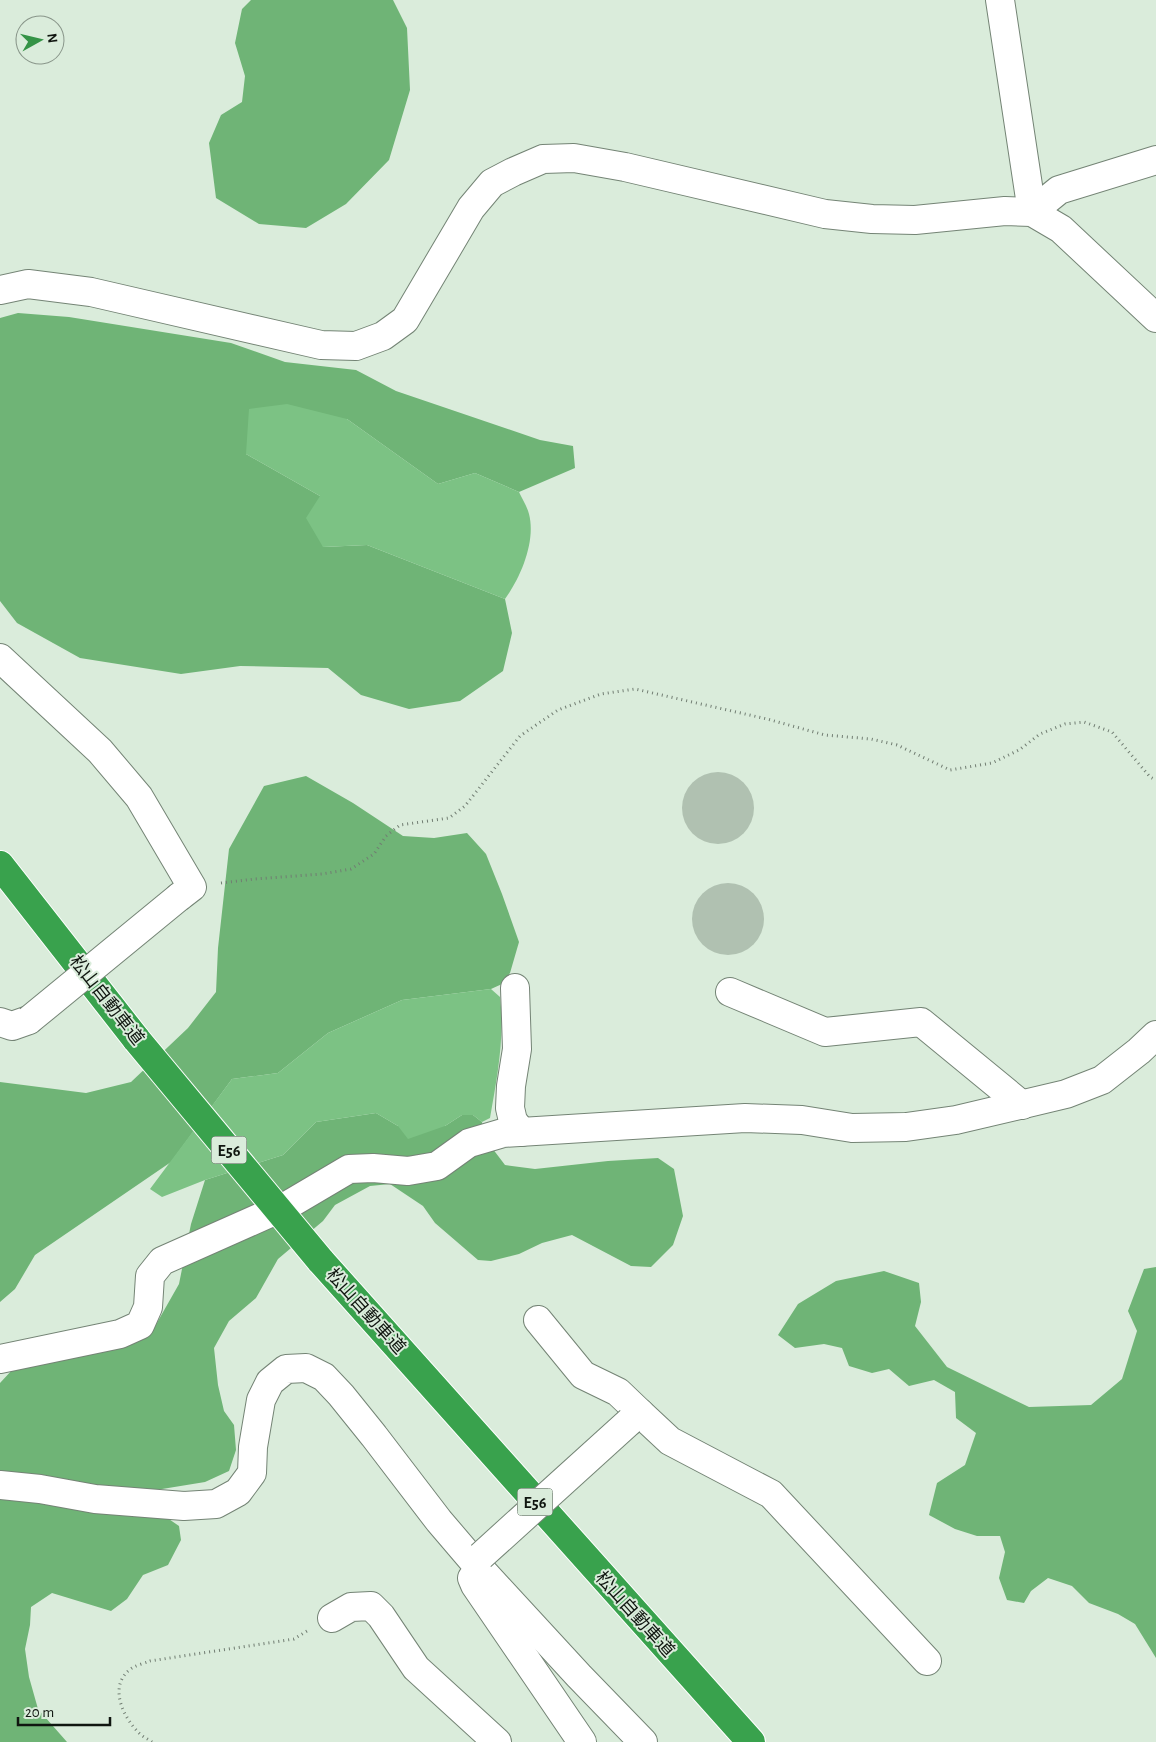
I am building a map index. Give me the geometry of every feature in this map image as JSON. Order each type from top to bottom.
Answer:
[{"type":"highway","name":"松山自動車道","points":[[0,865],[137,1040],[320,1260],[751,1742]]},
{"type":"street","points":[[1000,0],[1032,212]]},
{"type":"street","points":[[0,290],[28,284],[90,292],[322,345],[356,346],[383,336],[405,320],[470,208],[492,183],[543,159],[574,158],[625,167],[825,214],[915,220],[1005,212],[1032,212],[1061,229],[1156,318]]},
{"type":"street","points":[[1032,212],[1059,190],[1156,160]]},
{"type":"street","points":[[0,658],[100,751],[139,797],[185,892],[29,1020],[12,1026],[0,1022]]},
{"type":"street","points":[[515,988],[517,1049],[511,1086],[510,1108],[513,1121],[522,1132]]},
{"type":"street","points":[[730,992],[825,1032],[921,1022],[1022,1105]]},
{"type":"street","points":[[0,1358],[120,1334],[140,1325],[148,1307],[150,1276],[162,1261],[288,1205],[349,1169],[372,1168],[408,1171],[437,1166],[469,1143],[503,1134],[522,1132],[745,1118],[802,1120],[852,1128],[906,1127],[956,1120],[1066,1094],[1102,1080],[1156,1035]]},
{"type":"street","points":[[538,1320],[583,1375],[618,1392],[635,1417],[670,1441],[771,1494],[927,1661]]},
{"type":"street","points":[[0,1485],[40,1489],[95,1499],[184,1506],[216,1504],[238,1492],[252,1473],[253,1448],[261,1400],[270,1382],[286,1369],[306,1368],[324,1377],[341,1394],[439,1521],[478,1559],[579,1676],[643,1742]]},
{"type":"street","points":[[582,1742],[475,1585],[470,1572],[478,1559],[635,1417]]},
{"type":"street","points":[[332,1618],[351,1607],[371,1606],[381,1616],[416,1668],[496,1742]]},
{"type":"path","points":[[185,892],[255,879],[351,870],[374,854],[386,836],[400,825],[449,818],[466,806],[520,736],[558,710],[601,694],[635,689],[766,719],[825,735],[871,739],[897,745],[950,770],[992,763],[1019,750],[1040,734],[1065,724],[1084,722],[1112,732],[1150,777],[1156,780]]},
{"type":"path","points":[[152,1742],[140,1734],[125,1715],[118,1699],[120,1681],[131,1669],[150,1661],[294,1638],[332,1618]]},
{"type":"shaded area","points":[[251,0],[393,0],[407,28],[410,90],[389,160],[346,204],[306,228],[259,224],[216,198],[209,143],[221,115],[242,102],[245,76],[235,43],[242,9]]},
{"type":"shaded area","points":[[18,313],[69,317],[231,343],[285,362],[356,370],[396,391],[540,440],[573,446],[575,468],[519,492],[475,473],[438,484],[347,419],[246,454],[320,496],[323,547],[367,545],[505,599],[512,633],[503,671],[460,701],[409,709],[361,695],[328,668],[240,666],[181,674],[80,658],[17,623],[0,601],[0,318]]},
{"type":"shaded area","points":[[287,404],[347,419],[438,484],[475,473],[519,492],[526,505],[531,525],[529,547],[521,570],[505,599],[367,545],[323,547],[306,518],[320,496],[246,454],[249,409]]},
{"type":"shaded area","points":[[306,776],[353,803],[403,836],[434,838],[467,833],[486,854],[519,942],[510,973],[502,984],[491,989],[402,1000],[328,1033],[278,1073],[232,1079],[171,1162],[35,1255],[15,1289],[0,1302],[0,1082],[86,1093],[131,1082],[188,1028],[216,992],[218,948],[229,849],[264,786]]},
{"type":"shaded area","points":[[491,989],[500,997],[502,1027],[500,1058],[490,1118],[482,1122],[473,1115],[462,1115],[445,1126],[408,1139],[398,1126],[376,1113],[316,1122],[283,1155],[205,1180],[162,1197],[150,1189],[232,1079],[278,1073],[328,1033],[402,1000]]},
{"type":"shaded area","points":[[376,1113],[398,1126],[445,1126],[462,1115],[473,1115],[482,1122],[486,1140],[505,1165],[535,1169],[658,1158],[674,1169],[683,1216],[673,1245],[651,1267],[631,1266],[572,1235],[542,1243],[519,1254],[491,1261],[478,1260],[435,1223],[423,1206],[390,1184],[370,1186],[335,1205],[323,1221],[278,1259],[256,1298],[229,1321],[214,1348],[218,1385],[224,1411],[234,1425],[236,1450],[229,1471],[205,1482],[156,1490],[153,1497],[163,1515],[179,1526],[181,1540],[168,1565],[143,1575],[127,1599],[111,1611],[52,1593],[31,1607],[30,1625],[25,1649],[29,1677],[38,1709],[67,1742],[0,1742],[0,1383],[13,1369],[154,1328],[179,1284],[191,1224],[205,1180],[283,1155],[316,1122]]},
{"type":"shaded area","points":[[1156,1267],[1156,1658],[1135,1624],[1118,1614],[1089,1603],[1072,1586],[1048,1578],[1031,1591],[1024,1603],[1007,1600],[999,1578],[1005,1552],[1000,1536],[977,1536],[955,1529],[929,1515],[937,1483],[965,1465],[976,1433],[956,1418],[955,1392],[934,1380],[909,1386],[889,1369],[872,1373],[849,1366],[842,1348],[824,1344],[795,1348],[778,1335],[798,1304],[836,1281],[884,1271],[919,1283],[921,1302],[915,1326],[947,1367],[1029,1407],[1091,1405],[1122,1379],[1137,1331],[1128,1311],[1144,1269]]},
{"type":"building","points":[[725,772],[744,782],[752,794],[754,808],[752,822],[744,834],[732,842],[711,844],[692,834],[684,822],[682,801],[692,782],[704,774]]},
{"type":"building","points":[[728,883],[742,886],[754,893],[761,905],[764,919],[761,933],[754,945],[742,952],[728,955],[714,952],[702,945],[695,933],[692,919],[695,905],[702,893],[714,886]]}]
